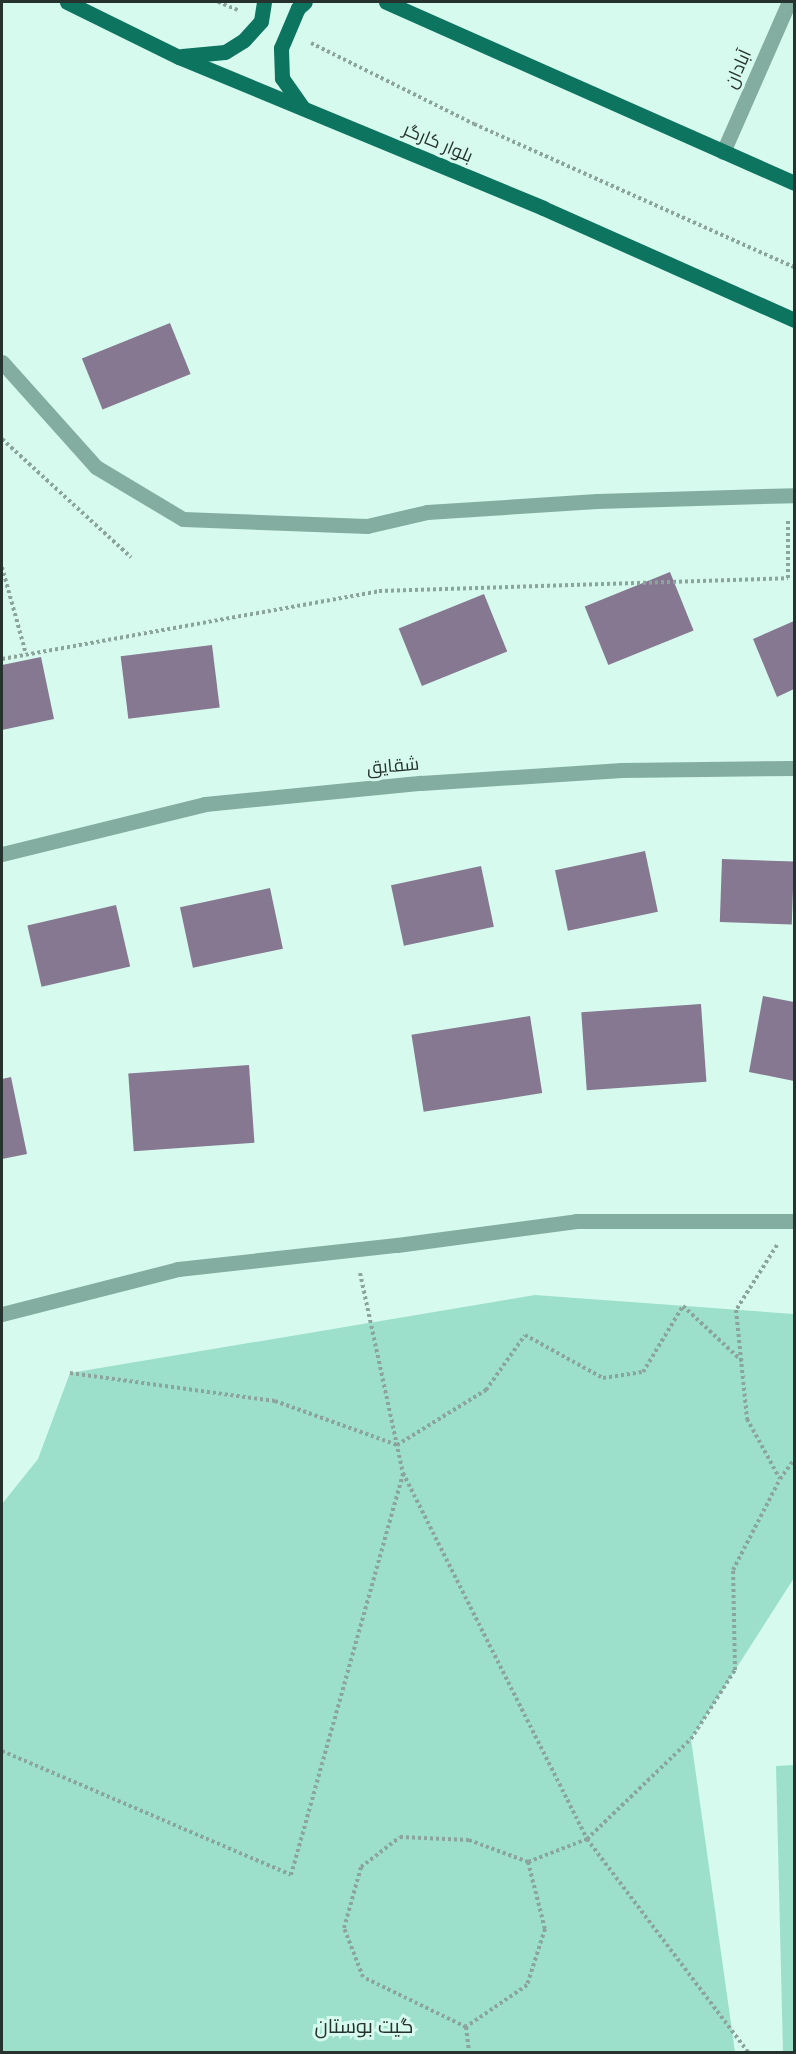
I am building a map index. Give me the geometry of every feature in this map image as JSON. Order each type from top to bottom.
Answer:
[{"type":"main road","name":"بلوار کارگر","points":[[67,2],[179,57],[543,208],[795,321]]},
{"type":"main road","points":[[179,57],[225,52],[244,40],[261,21],[264,2]]},
{"type":"main road","points":[[303,108],[282,78],[281,48],[298,8],[305,2]]},
{"type":"main road","points":[[386,2],[795,183]]},
{"type":"street","name":"آبادان","points":[[723,152],[789,2]]},
{"type":"street","points":[[2,362],[96,466],[183,519],[367,526],[427,512],[597,501],[791,495]]},
{"type":"street","name":"شقایق","points":[[2,854],[205,804],[421,783],[622,770],[795,768]]},
{"type":"street","points":[[2,1314],[178,1269],[355,1250],[576,1221],[793,1221]]},
{"type":"path","points":[[218,2],[261,21]]},
{"type":"path","points":[[288,31],[474,124],[795,267]]},
{"type":"path","points":[[2,439],[131,557]]},
{"type":"path","points":[[2,659],[378,591],[788,579],[791,495]]},
{"type":"path","points":[[2,567],[26,654]]},
{"type":"path","points":[[780,1479],[747,1419],[736,1310],[793,1221]]},
{"type":"path","points":[[355,1250],[403,1473],[587,1839],[748,2052]]},
{"type":"path","points":[[397,1445],[486,1390],[525,1335],[603,1378],[643,1372],[683,1306],[742,1362]]},
{"type":"path","points":[[70,1373],[276,1401],[397,1445]]},
{"type":"path","points":[[466,2027],[363,1977],[344,1928],[361,1867],[400,1837],[469,1840],[528,1862],[587,1839],[691,1739],[735,1670],[733,1570],[780,1479],[795,1460]]},
{"type":"path","points":[[2,1751],[291,1875],[403,1473]]},
{"type":"path","points":[[466,2027],[527,1985],[545,1929],[528,1862]]},
{"type":"path","points":[[466,2027],[469,2052]]},
{"type":"green space","points":[[535,1295],[794,1314],[794,1578],[691,1739],[735,2052],[2,2052],[2,1504],[38,1459],[70,1373]]},
{"type":"green space","points":[[794,1765],[794,2051],[783,2052],[776,1766]]},
{"type":"building","points":[[170,323],[191,374],[103,410],[82,359]]},
{"type":"building","points":[[670,572],[694,630],[608,665],[585,606]]},
{"type":"building","points":[[484,594],[507,651],[422,686],[399,628]]},
{"type":"building","points":[[794,621],[794,689],[777,697],[753,639]]},
{"type":"building","points":[[212,645],[220,708],[128,719],[121,656]]},
{"type":"building","points":[[41,657],[54,719],[2,730],[2,665]]},
{"type":"building","points":[[645,851],[658,912],[568,931],[555,870]]},
{"type":"building","points":[[722,859],[794,862],[792,924],[720,922]]},
{"type":"building","points":[[481,866],[494,927],[404,946],[391,885]]},
{"type":"building","points":[[270,888],[283,949],[193,968],[180,907]]},
{"type":"building","points":[[116,905],[130,966],[42,987],[27,925]]},
{"type":"building","points":[[763,996],[794,1002],[794,1081],[749,1072]]},
{"type":"building","points":[[701,1004],[706,1082],[587,1090],[581,1012]]},
{"type":"building","points":[[530,1016],[542,1093],[424,1112],[411,1035]]},
{"type":"building","points":[[249,1065],[254,1143],[134,1151],[128,1073]]},
{"type":"building","points":[[11,1077],[27,1154],[2,1159],[2,1079]]},
{"type":"district","name":"گیت بوستان","points":[[364,2026]]}]
